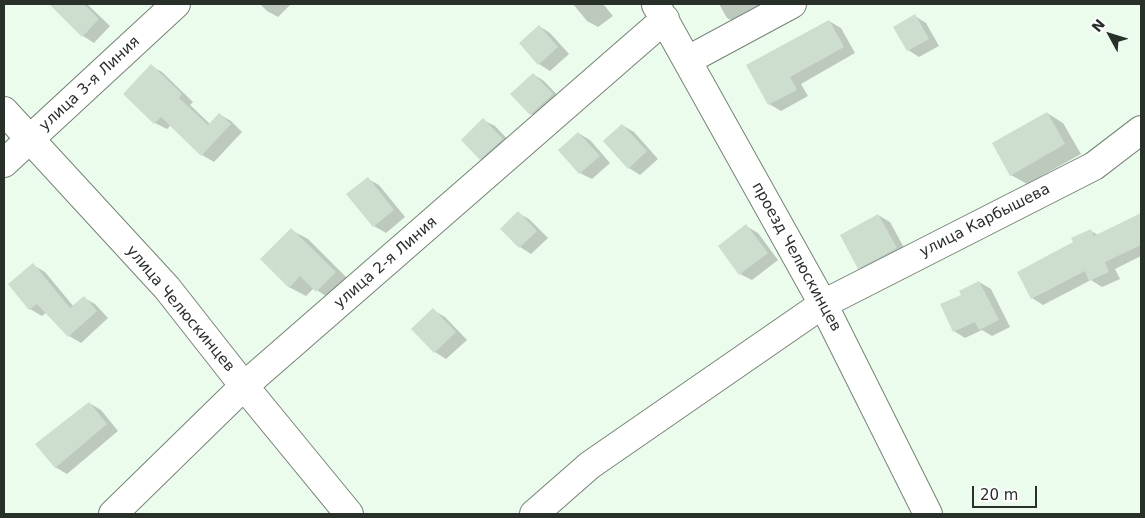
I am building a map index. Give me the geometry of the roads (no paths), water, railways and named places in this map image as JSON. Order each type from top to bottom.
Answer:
[{"type":"street","name":"улица 3-я Линия","points":[[4,164],[176,4]]},
{"type":"street","points":[[688,60],[792,4]]},
{"type":"street","name":"проезд Челюскинцев","points":[[660,11],[823,304],[928,514]]},
{"type":"street","name":"улица 2-я Линия","points":[[113,514],[244,386],[660,11]]},
{"type":"street","name":"улица Челюскинцев","points":[[4,112],[167,288],[349,514]]},
{"type":"street","name":"улица Карбышева","points":[[534,514],[590,465],[823,304],[1094,166],[1141,130]]}]
